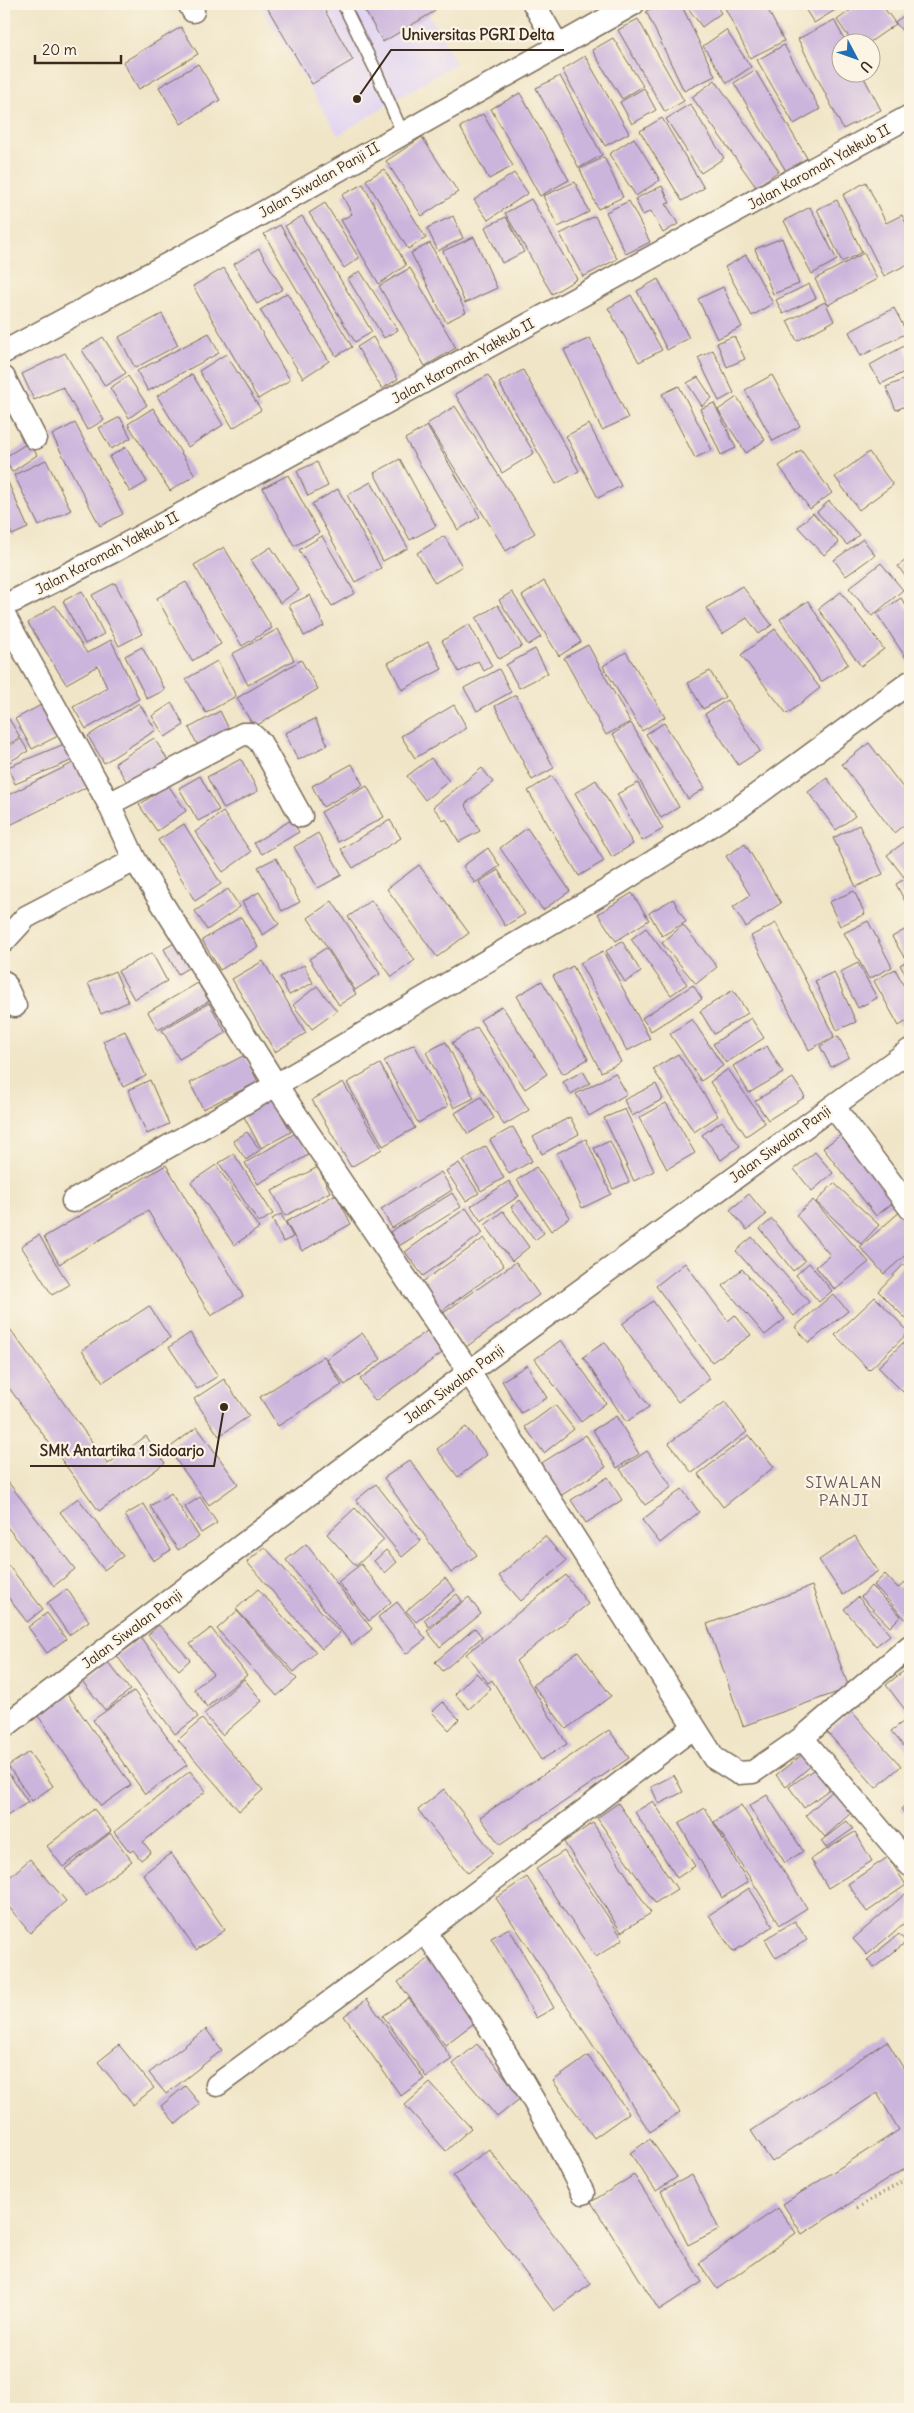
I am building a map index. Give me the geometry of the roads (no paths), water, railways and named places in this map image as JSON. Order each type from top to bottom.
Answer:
[{"type":"street","points":[[534,4],[558,46]]},
{"type":"street","name":"Jalan Siwalan Panji II","points":[[4,352],[240,225],[402,132],[633,4]]},
{"type":"street","name":"Jalan Karomah Yakkub II","points":[[10,609],[910,116]]},
{"type":"street","points":[[4,378],[35,438]]},
{"type":"street","points":[[10,609],[109,804],[135,860],[276,1085],[469,1372],[714,1758],[738,1773],[753,1772],[802,1738],[910,1646]]},
{"type":"street","points":[[73,1201],[276,1085],[611,888],[740,807],[910,682]]},
{"type":"street","points":[[109,804],[243,734],[251,734],[260,742],[301,816]]},
{"type":"street","points":[[4,941],[26,917],[135,860]]},
{"type":"street","points":[[4,982],[15,1006]]},
{"type":"street","name":"Jalan Siwalan Panji","points":[[4,1727],[469,1372],[910,1050]]},
{"type":"street","points":[[833,1106],[910,1208]]},
{"type":"street","points":[[217,2085],[425,1932],[694,1727]]},
{"type":"street","points":[[802,1738],[910,1865]]},
{"type":"street","points":[[425,1932],[462,1984],[551,2130],[583,2193]]},
{"type":"lane","points":[[343,4],[375,69],[402,132]]},
{"type":"place","name":"Universitas PGRI Delta","points":[[357,99]]},
{"type":"place","name":"SMK Antartika 1 Sidoarjo","points":[[224,1407]]},
{"type":"district","name":"SIWALAN PANJI","points":[[844,1491]]}]
